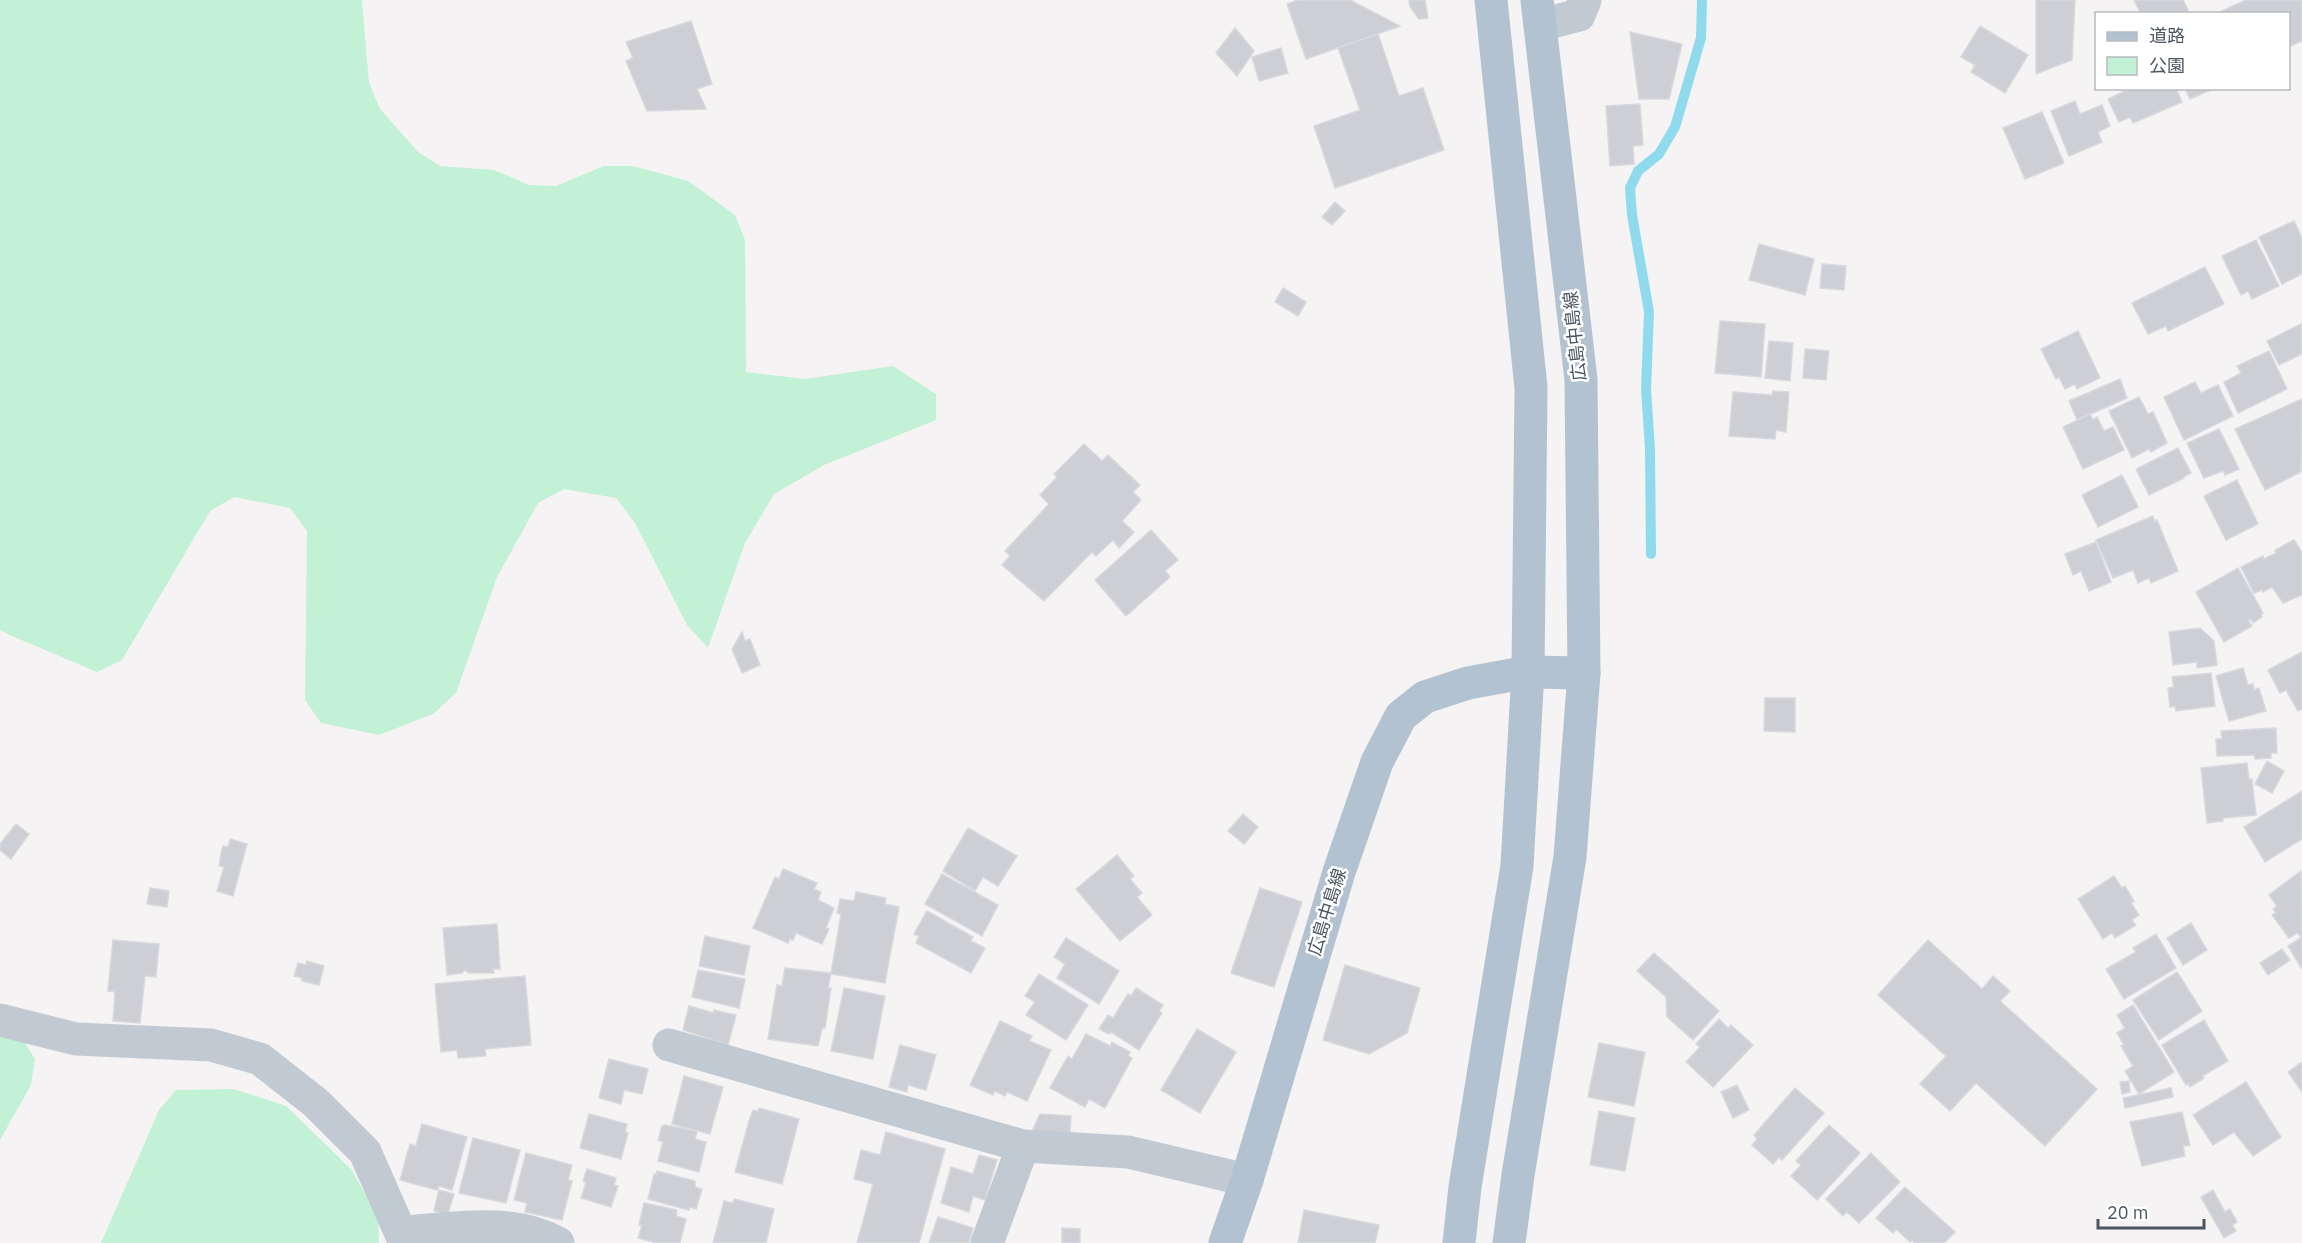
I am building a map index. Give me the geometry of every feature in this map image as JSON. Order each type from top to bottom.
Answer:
[{"type":"main road","points":[[1459,1243],[1517,866],[1528,672],[1531,388],[1491,0]]},
{"type":"main road","name":"広島中島線","points":[[1509,1243],[1570,857],[1584,673],[1581,380],[1538,12]]},
{"type":"main road","name":"広島中島線","points":[[1225,1243],[1247,1180],[1339,872],[1377,762],[1401,716],[1425,697],[1468,683],[1528,672],[1584,673]]},
{"type":"street","points":[[1538,12],[1579,15],[1585,0]]},
{"type":"street","points":[[0,1020],[76,1039],[211,1044],[260,1059],[316,1103],[365,1152],[404,1237],[506,1226],[540,1233],[558,1243]]},
{"type":"street","points":[[669,1045],[1023,1146],[1128,1152],[1247,1180]]},
{"type":"street","points":[[987,1243],[1023,1146]]},
{"type":"green space","points":[[0,0],[362,0],[369,83],[380,109],[418,152],[440,166],[494,170],[529,185],[556,186],[604,166],[633,166],[688,181],[735,215],[745,240],[746,372],[805,379],[893,366],[936,394],[936,420],[824,465],[774,494],[745,543],[708,648],[687,625],[635,523],[616,498],[564,489],[538,503],[497,577],[456,693],[433,714],[379,735],[321,723],[305,700],[307,531],[290,508],[234,497],[210,511],[122,660],[97,672],[12,636],[0,630]]},
{"type":"green space","points":[[0,1029],[21,1037],[35,1059],[31,1085],[0,1140]]},
{"type":"green space","points":[[234,1089],[286,1106],[351,1169],[378,1217],[379,1243],[101,1243],[159,1110],[176,1090]]},
{"type":"building","points":[[1298,0],[1350,0],[1400,26],[1306,59],[1287,4]]},
{"type":"building","points":[[1409,0],[1425,0],[1428,18],[1419,19],[1410,7]]},
{"type":"building","points":[[2036,0],[2075,0],[2072,60],[2036,74]]},
{"type":"building","points":[[2134,0],[2183,0],[2189,12],[2140,12]]},
{"type":"building","points":[[2246,0],[2302,0],[2302,41],[2290,46],[2290,12],[2219,12]]},
{"type":"building","points":[[691,21],[712,84],[697,89],[706,109],[647,111],[626,61],[633,58],[626,42]]},
{"type":"building","points":[[1980,26],[2028,55],[2005,93],[1971,72],[1975,65],[1961,57]]},
{"type":"building","points":[[1235,28],[1254,51],[1237,76],[1216,53]]},
{"type":"building","points":[[1630,32],[1682,44],[1669,99],[1639,99]]},
{"type":"building","points":[[1378,34],[1399,96],[1423,88],[1444,150],[1335,188],[1314,126],[1360,110],[1338,48]]},
{"type":"building","points":[[1281,48],[1288,73],[1259,81],[1252,57]]},
{"type":"building","points":[[2127,90],[2177,90],[2182,102],[2133,123],[2130,117],[2119,122],[2108,99]]},
{"type":"building","points":[[2186,90],[2211,90],[2190,99]]},
{"type":"building","points":[[2075,101],[2080,114],[2102,105],[2110,126],[2098,132],[2102,142],[2069,156],[2051,111]]},
{"type":"building","points":[[1640,104],[1643,145],[1633,146],[1634,164],[1610,166],[1606,106]]},
{"type":"building","points":[[2042,112],[2064,163],[2025,179],[2003,128]]},
{"type":"building","points":[[1335,202],[1345,211],[1332,225],[1322,217]]},
{"type":"building","points":[[2294,221],[2302,238],[2302,274],[2282,284],[2259,237]]},
{"type":"building","points":[[2256,240],[2279,286],[2252,299],[2248,291],[2241,295],[2222,256]]},
{"type":"building","points":[[1759,244],[1814,259],[1805,295],[1749,280]]},
{"type":"building","points":[[1822,264],[1846,266],[1844,290],[1820,288]]},
{"type":"building","points":[[2205,267],[2224,304],[2168,331],[2166,326],[2148,334],[2132,303]]},
{"type":"building","points":[[1283,288],[1306,302],[1298,316],[1275,302]]},
{"type":"building","points":[[1720,321],[1765,324],[1761,377],[1715,373]]},
{"type":"building","points":[[2301,324],[2302,354],[2279,365],[2267,341]]},
{"type":"building","points":[[2078,331],[2100,378],[2077,389],[2075,384],[2065,389],[2059,377],[2056,379],[2041,349]]},
{"type":"building","points":[[1769,341],[1793,343],[1790,381],[1765,378]]},
{"type":"building","points":[[1805,349],[1829,351],[1826,380],[1803,378]]},
{"type":"building","points":[[2269,351],[2287,389],[2238,413],[2224,382],[2241,373],[2237,366]]},
{"type":"building","points":[[2120,379],[2127,398],[2077,420],[2069,401]]},
{"type":"building","points":[[2195,382],[2201,393],[2218,385],[2233,416],[2184,440],[2164,397]]},
{"type":"building","points":[[1773,391],[1789,392],[1786,432],[1776,430],[1775,439],[1729,436],[1733,392],[1772,395]]},
{"type":"building","points":[[2139,397],[2148,414],[2153,412],[2167,443],[2151,452],[2149,449],[2132,458],[2109,411]]},
{"type":"building","points":[[2302,399],[2301,472],[2265,490],[2235,429]]},
{"type":"building","points":[[2090,414],[2093,420],[2097,417],[2104,431],[2113,427],[2124,450],[2083,469],[2063,427]]},
{"type":"building","points":[[2219,429],[2239,469],[2225,475],[2223,471],[2204,478],[2187,443]]},
{"type":"building","points":[[1084,444],[1102,461],[1108,455],[1140,485],[1133,492],[1141,500],[1122,521],[1134,532],[1119,548],[1113,540],[1096,556],[1092,552],[1044,601],[1002,565],[1010,556],[1005,551],[1049,504],[1040,495],[1057,477],[1054,474]]},
{"type":"building","points":[[2178,448],[2191,473],[2149,495],[2136,469]]},
{"type":"building","points":[[2122,475],[2138,507],[2098,527],[2082,495]]},
{"type":"building","points":[[2237,480],[2258,524],[2226,540],[2204,496]]},
{"type":"building","points":[[2153,516],[2155,522],[2157,520],[2178,571],[2151,583],[2149,578],[2138,583],[2133,570],[2113,578],[2096,540]]},
{"type":"building","points":[[1151,530],[1178,560],[1165,571],[1170,577],[1126,616],[1095,580]]},
{"type":"building","points":[[2294,540],[2302,552],[2302,595],[2283,603],[2272,587],[2263,592],[2262,590],[2254,593],[2241,567],[2263,556],[2264,559],[2276,553],[2275,550]]},
{"type":"building","points":[[2096,542],[2111,582],[2089,591],[2081,571],[2073,575],[2065,554]]},
{"type":"building","points":[[2238,568],[2263,613],[2262,617],[2253,623],[2251,619],[2248,620],[2252,626],[2224,642],[2196,592]]},
{"type":"building","points":[[2200,628],[2214,641],[2217,665],[2197,668],[2197,662],[2173,665],[2169,632]]},
{"type":"building","points":[[742,632],[745,641],[750,639],[760,665],[742,673],[732,649]]},
{"type":"building","points":[[2302,652],[2302,709],[2298,711],[2286,690],[2280,693],[2268,670]]},
{"type":"building","points":[[2243,668],[2248,685],[2253,684],[2254,690],[2259,688],[2266,711],[2229,721],[2216,676]]},
{"type":"building","points":[[2211,673],[2215,706],[2176,711],[2175,706],[2170,707],[2168,688],[2174,687],[2172,677]]},
{"type":"building","points":[[1765,698],[1795,698],[1795,732],[1764,731]]},
{"type":"building","points":[[2276,728],[2277,753],[2271,753],[2271,758],[2255,759],[2254,755],[2217,756],[2216,739],[2222,739],[2221,731]]},
{"type":"building","points":[[2267,761],[2284,771],[2272,793],[2255,784]]},
{"type":"building","points":[[2247,763],[2249,779],[2252,779],[2256,815],[2223,818],[2223,821],[2207,823],[2201,768]]},
{"type":"building","points":[[2302,791],[2302,839],[2265,862],[2244,827]]},
{"type":"building","points":[[1243,814],[1258,827],[1244,844],[1228,831]]},
{"type":"building","points":[[16,824],[29,834],[11,859],[0,850],[0,844]]},
{"type":"building","points":[[968,828],[1017,856],[998,886],[983,877],[975,891],[943,871]]},
{"type":"building","points":[[230,839],[247,844],[233,896],[217,891],[224,867],[219,866],[223,846],[228,847]]},
{"type":"building","points":[[1117,855],[1134,876],[1130,879],[1142,893],[1137,897],[1152,915],[1120,941],[1076,889]]},
{"type":"building","points":[[783,869],[817,883],[814,889],[821,892],[818,900],[834,908],[826,928],[829,929],[822,944],[796,933],[793,940],[790,939],[788,943],[753,928],[775,877],[779,879]]},
{"type":"building","points":[[2301,871],[2302,936],[2297,933],[2289,938],[2272,915],[2276,913],[2273,909],[2277,906],[2269,895]]},
{"type":"building","points":[[942,874],[998,905],[982,936],[925,904]]},
{"type":"building","points":[[2114,876],[2122,888],[2125,886],[2134,901],[2131,903],[2139,915],[2132,920],[2136,925],[2115,938],[2112,933],[2103,939],[2078,899]]},
{"type":"building","points":[[150,888],[169,891],[167,907],[147,904]]},
{"type":"building","points":[[1260,888],[1302,902],[1274,987],[1231,973]]},
{"type":"building","points":[[856,892],[886,898],[885,904],[899,907],[885,983],[831,974],[841,914],[837,913],[840,899],[854,901]]},
{"type":"building","points":[[927,911],[973,937],[971,941],[985,948],[971,973],[916,943],[919,936],[914,934]]},
{"type":"building","points":[[2191,923],[2207,950],[2183,965],[2167,938]]},
{"type":"building","points":[[497,924],[500,969],[493,969],[494,973],[469,973],[465,970],[462,973],[447,975],[443,928]]},
{"type":"building","points":[[2156,934],[2176,968],[2124,999],[2106,969],[2136,952],[2133,948]]},
{"type":"building","points":[[705,936],[750,946],[744,975],[699,966]]},
{"type":"building","points":[[2302,937],[2302,969],[2288,946]]},
{"type":"building","points":[[1066,938],[1119,971],[1099,1004],[1057,978],[1065,964],[1054,957]]},
{"type":"building","points":[[113,940],[159,944],[156,977],[145,976],[140,1023],[113,1021],[115,992],[108,991]]},
{"type":"building","points":[[1928,940],[1982,989],[1993,976],[2010,991],[2000,1001],[2097,1089],[2045,1146],[1976,1083],[1950,1111],[1920,1084],[1946,1056],[1878,995]]},
{"type":"building","points":[[2282,949],[2290,960],[2268,975],[2260,963]]},
{"type":"building","points":[[1654,953],[1719,1011],[1693,1040],[1667,1017],[1666,997],[1637,971]]},
{"type":"building","points":[[307,961],[324,966],[319,985],[302,981],[302,978],[294,976],[298,963],[306,965]]},
{"type":"building","points":[[1345,965],[1420,988],[1407,1033],[1369,1054],[1323,1040]]},
{"type":"building","points":[[785,968],[831,973],[825,1028],[822,1028],[818,1046],[768,1039],[777,985],[782,986]]},
{"type":"building","points":[[698,970],[745,979],[739,1008],[692,997]]},
{"type":"building","points":[[2177,972],[2202,1011],[2159,1040],[2133,1000]]},
{"type":"building","points":[[1039,974],[1088,1005],[1066,1040],[1026,1015],[1035,1002],[1025,996]]},
{"type":"building","points":[[525,976],[531,1045],[485,1049],[486,1056],[458,1058],[457,1050],[441,1052],[435,984]]},
{"type":"building","points":[[844,988],[885,996],[873,1059],[831,1051]]},
{"type":"building","points":[[1136,988],[1163,1005],[1159,1011],[1162,1013],[1139,1050],[1111,1032],[1109,1034],[1099,1029],[1108,1015],[1113,1018],[1128,994],[1131,996]]},
{"type":"building","points":[[2133,1005],[2174,1072],[2139,1094],[2125,1071],[2133,1066],[2121,1046],[2124,1045],[2117,1033],[2125,1028],[2117,1015]]},
{"type":"building","points":[[689,1006],[714,1013],[714,1010],[736,1015],[728,1045],[683,1030]]},
{"type":"building","points":[[1719,1019],[1728,1028],[1731,1025],[1753,1045],[1713,1087],[1686,1062],[1700,1047],[1696,1044]]},
{"type":"building","points":[[2204,1020],[2228,1061],[2202,1076],[2204,1078],[2190,1087],[2186,1085],[2162,1045]]},
{"type":"building","points":[[1000,1021],[1032,1036],[1029,1041],[1051,1050],[1027,1101],[1007,1092],[1005,1096],[995,1091],[993,1095],[970,1085]]},
{"type":"building","points":[[1197,1029],[1236,1052],[1200,1113],[1161,1090]]},
{"type":"building","points":[[1086,1034],[1110,1046],[1112,1042],[1130,1052],[1128,1056],[1132,1058],[1105,1108],[1089,1099],[1085,1107],[1050,1088],[1068,1056],[1072,1059]]},
{"type":"building","points":[[1599,1043],[1645,1052],[1634,1106],[1588,1097]]},
{"type":"building","points":[[900,1045],[936,1055],[926,1090],[908,1085],[907,1092],[889,1087]]},
{"type":"building","points":[[609,1059],[648,1069],[642,1094],[624,1090],[621,1104],[599,1098]]},
{"type":"building","points":[[2302,1062],[2302,1092],[2288,1072]]},
{"type":"building","points":[[684,1076],[723,1087],[710,1134],[672,1124]]},
{"type":"building","points":[[2129,1081],[2130,1092],[2122,1094],[2120,1082]]},
{"type":"building","points":[[2246,1082],[2281,1137],[2253,1156],[2234,1132],[2213,1145],[2193,1115]]},
{"type":"building","points":[[1737,1085],[1749,1110],[1733,1118],[1721,1092]]},
{"type":"building","points":[[1795,1088],[1824,1113],[1782,1160],[1779,1157],[1773,1164],[1752,1145],[1757,1139],[1754,1135]]},
{"type":"building","points":[[2171,1088],[2173,1097],[2125,1108],[2123,1098]]},
{"type":"building","points":[[759,1108],[799,1119],[782,1184],[735,1172],[753,1110],[758,1111]]},
{"type":"building","points":[[1599,1111],[1635,1118],[1625,1171],[1590,1165]]},
{"type":"building","points":[[2182,1112],[2190,1145],[2183,1146],[2185,1156],[2142,1166],[2130,1122]]},
{"type":"building","points":[[589,1114],[627,1124],[625,1132],[628,1133],[621,1159],[580,1148]]},
{"type":"building","points":[[1040,1114],[1071,1116],[1070,1133],[1032,1131]]},
{"type":"building","points":[[422,1124],[467,1137],[452,1190],[439,1186],[437,1190],[400,1180],[410,1144],[416,1146]]},
{"type":"building","points":[[1829,1125],[1860,1153],[1817,1200],[1791,1176],[1801,1165],[1796,1161]]},
{"type":"building","points":[[662,1126],[697,1131],[695,1139],[706,1142],[699,1172],[658,1161],[663,1142],[658,1140]]},
{"type":"building","points":[[886,1132],[945,1149],[919,1243],[857,1243],[873,1184],[854,1179],[861,1150],[880,1155]]},
{"type":"building","points":[[473,1138],[520,1150],[506,1203],[459,1193]]},
{"type":"building","points":[[526,1153],[572,1165],[568,1180],[572,1181],[562,1220],[525,1212],[527,1203],[514,1200]]},
{"type":"building","points":[[1871,1153],[1900,1182],[1859,1223],[1847,1212],[1843,1216],[1826,1199]]},
{"type":"building","points":[[979,1155],[997,1160],[985,1200],[973,1196],[969,1212],[941,1203],[951,1167],[973,1174]]},
{"type":"building","points":[[587,1169],[616,1178],[614,1185],[618,1186],[611,1207],[581,1198],[586,1183],[583,1181]]},
{"type":"building","points":[[657,1171],[695,1181],[695,1187],[702,1189],[696,1209],[690,1207],[689,1210],[648,1199],[654,1174],[656,1175]]},
{"type":"building","points":[[1905,1187],[1955,1232],[1944,1243],[1915,1243],[1912,1240],[1910,1242],[1896,1229],[1893,1233],[1876,1218]]},
{"type":"building","points":[[439,1190],[454,1194],[448,1214],[434,1211]]},
{"type":"building","points":[[2213,1190],[2225,1212],[2230,1209],[2237,1222],[2232,1225],[2236,1231],[2224,1238],[2201,1197]]},
{"type":"building","points":[[734,1199],[774,1209],[766,1243],[713,1243],[724,1201],[733,1203]]},
{"type":"building","points":[[644,1203],[677,1210],[676,1216],[686,1219],[680,1243],[657,1243],[638,1238]]},
{"type":"building","points":[[1304,1210],[1379,1225],[1375,1243],[1298,1243]]},
{"type":"building","points":[[938,1217],[973,1228],[969,1243],[929,1243]]},
{"type":"building","points":[[1062,1228],[1080,1229],[1080,1243],[1062,1243]]},
{"type":"waterway","points":[[1651,554],[1650,449],[1646,389],[1649,312],[1632,215],[1630,188],[1638,171],[1659,154],[1675,127],[1701,38],[1702,0]]}]
